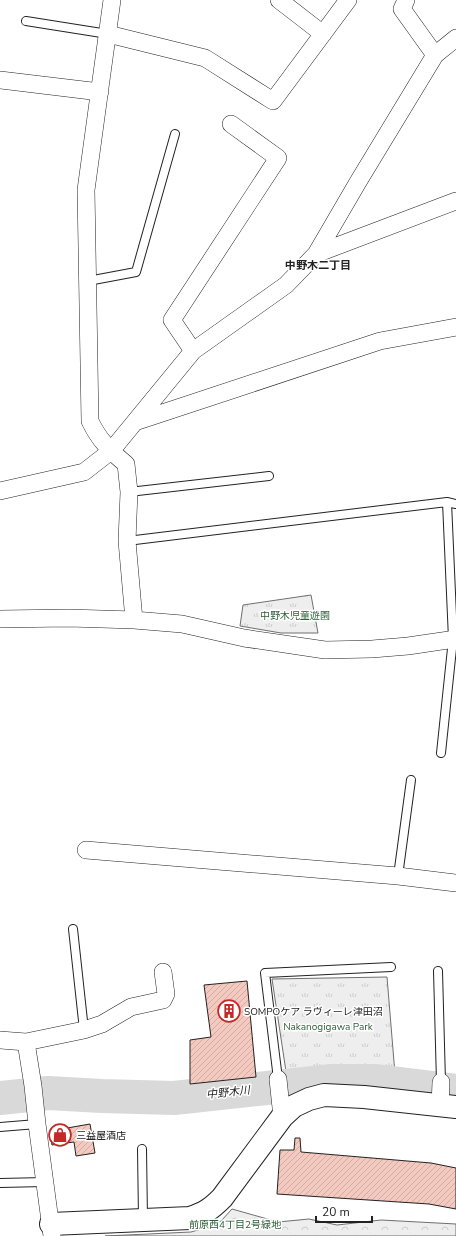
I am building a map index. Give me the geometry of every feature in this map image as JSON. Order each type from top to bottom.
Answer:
[{"type":"street","points":[[112,0],[86,190],[90,420],[96,433],[111,451],[126,464],[129,492],[127,541],[134,620]]},
{"type":"street","points":[[279,0],[323,34]]},
{"type":"street","points":[[108,34],[205,58],[273,100],[348,0]]},
{"type":"street","points":[[406,0],[402,9],[435,55]]},
{"type":"street","points":[[0,491],[84,472],[111,451],[193,351],[286,284],[316,254],[435,55],[456,38]]},
{"type":"street","points":[[0,80],[100,92]]},
{"type":"street","points":[[193,351],[172,320],[278,158],[231,124]]},
{"type":"street","points":[[316,254],[456,201]]},
{"type":"street","points":[[135,422],[380,341],[456,327]]},
{"type":"street","points":[[0,619],[69,618],[134,620],[182,624],[244,638],[325,650],[372,649],[408,646],[454,639]]},
{"type":"street","points":[[86,850],[398,876],[456,884]]},
{"type":"street","points":[[0,1040],[26,1042],[84,1030],[102,1024],[132,1007],[163,1000],[166,994],[163,972]]},
{"type":"street","points":[[26,1042],[52,1230],[143,1219],[190,1218],[203,1214],[212,1209],[222,1198],[282,1117],[294,1106],[309,1099],[324,1095],[364,1097],[444,1097]]},
{"type":"street","points":[[279,1086],[282,1117]]},
{"type":"lane","points":[[26,21],[108,34]]},
{"type":"lane","points":[[88,282],[136,272],[175,134]]},
{"type":"lane","points":[[129,492],[269,476]]},
{"type":"lane","points":[[127,541],[447,502],[456,504]]},
{"type":"lane","points":[[441,753],[454,639],[447,502]]},
{"type":"lane","points":[[398,876],[411,780]]},
{"type":"lane","points":[[73,929],[84,1030]]},
{"type":"lane","points":[[279,1086],[265,973],[391,967]]},
{"type":"lane","points":[[438,971],[444,1097]]},
{"type":"lane","points":[[0,1127],[36,1117]]},
{"type":"lane","points":[[142,1149],[143,1219]]},
{"type":"lane","points":[[0,1183],[45,1182]]},
{"type":"green space","name":"中野木児童遊園","points":[[311,595],[318,633],[281,633],[240,626],[243,605]]},
{"type":"green space","name":"Nakanogigawa Park","points":[[387,977],[395,1074],[349,1071],[287,1078],[272,979]]},
{"type":"green space","name":"前原西4丁目2号緑地","points":[[232,1209],[278,1222],[309,1219],[337,1225],[381,1220],[456,1224],[456,1236],[105,1236],[191,1232],[221,1221]]},
{"type":"building","name":"SOMPOケア ラヴィーレ津田沼","points":[[247,981],[256,1077],[190,1084],[190,1040],[211,1037],[204,985]]},
{"type":"building","points":[[90,1124],[95,1153],[76,1156],[74,1142],[52,1145],[50,1131]]},
{"type":"building","points":[[295,1138],[300,1138],[301,1152],[431,1163],[456,1168],[456,1209],[429,1204],[277,1194],[280,1150],[294,1150]]},
{"type":"waterway","name":"中野木川","points":[[0,1098],[48,1093],[174,1098],[332,1081],[376,1081],[456,1091]]},
{"type":"place","name":"SOMPOケア ラヴィーレ津田沼","points":[[229,1011]]},
{"type":"place","name":"三益屋酒店","points":[[60,1135]]},
{"type":"district","name":"中野木二丁目","points":[[318,265]]}]
